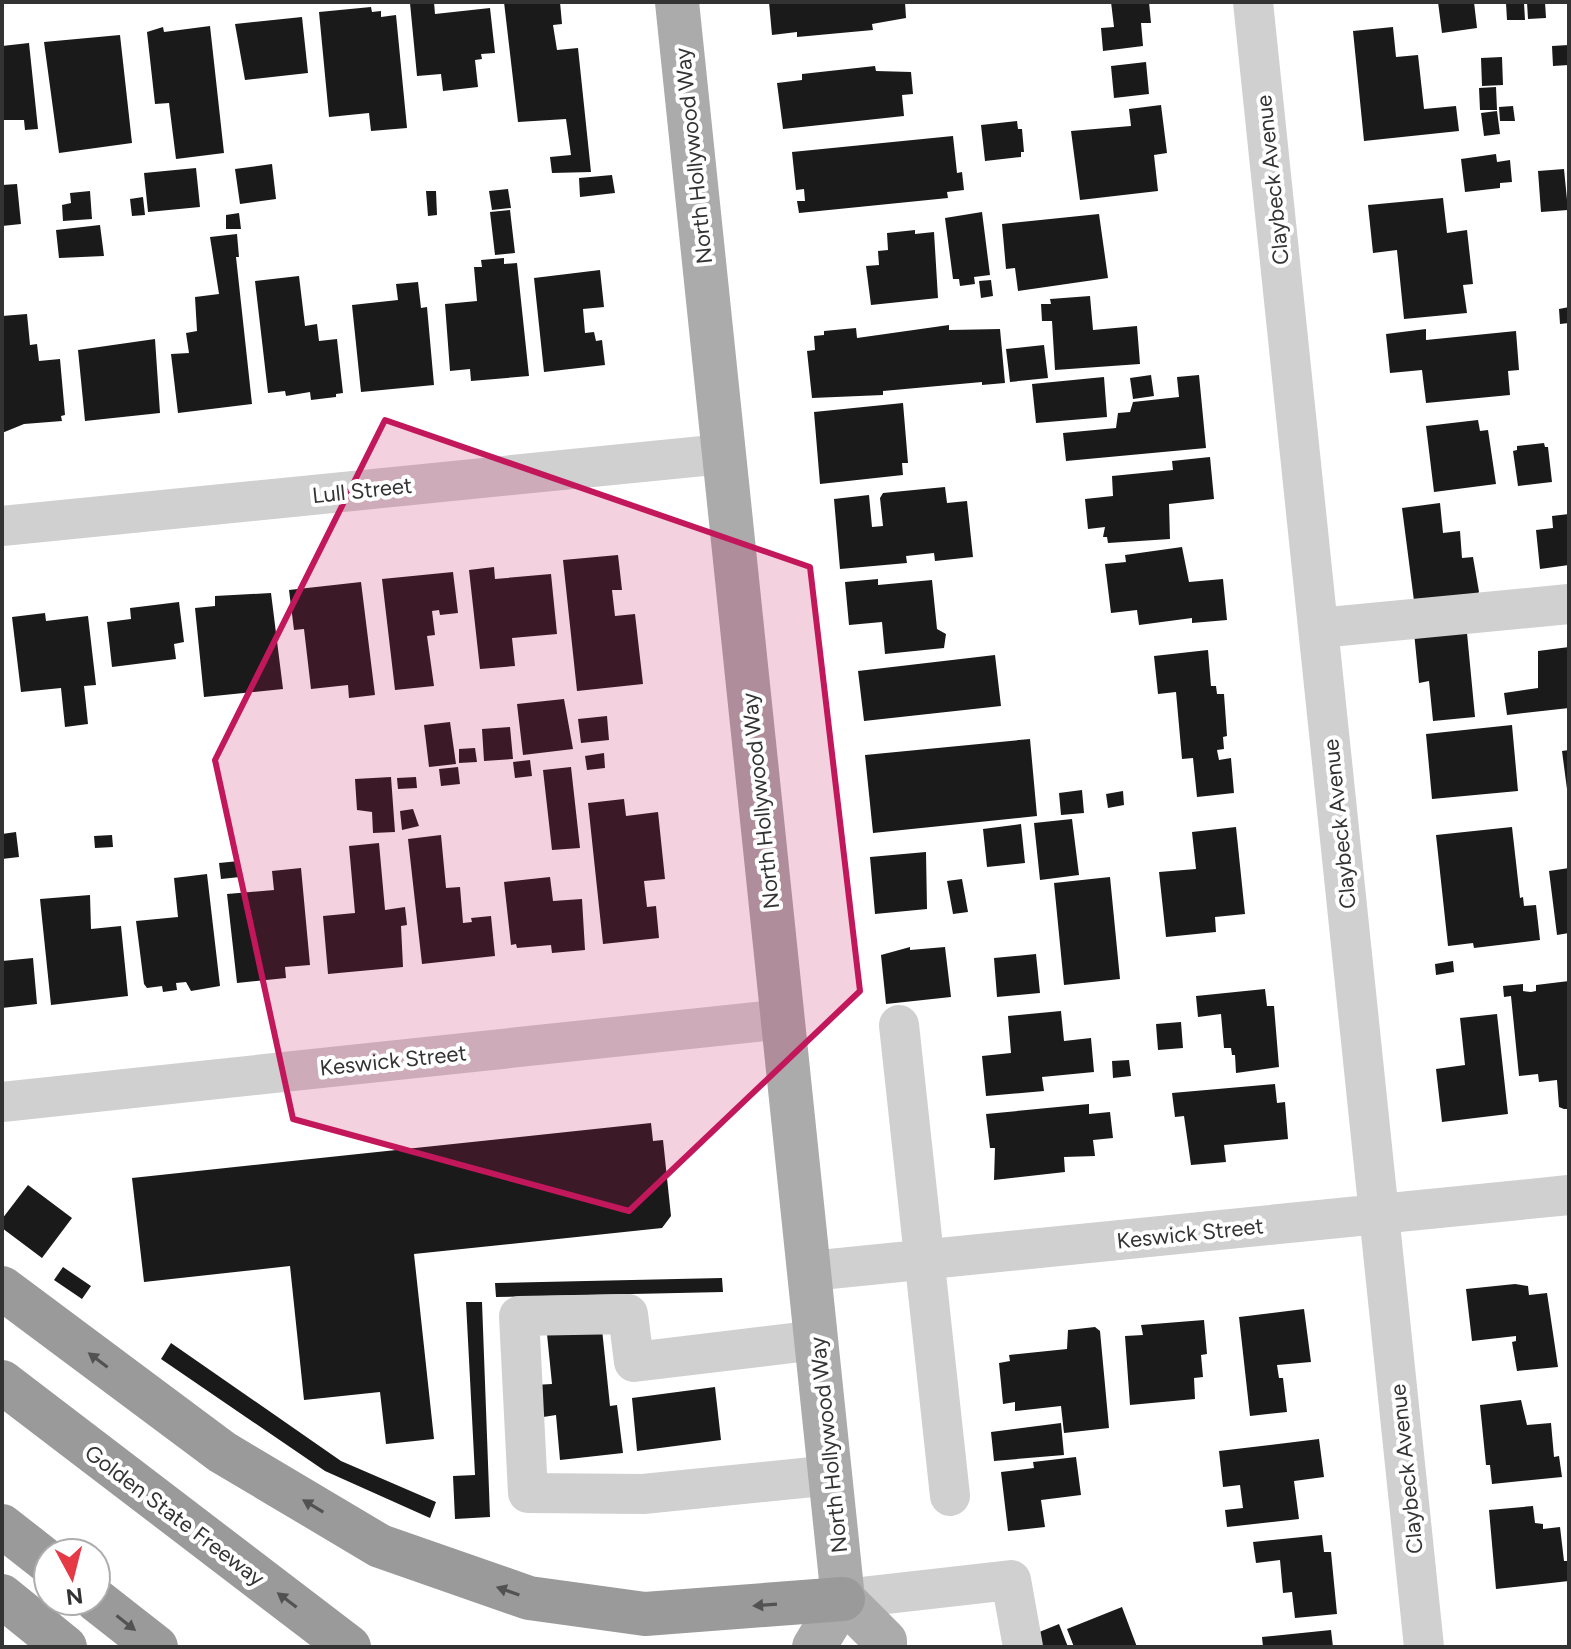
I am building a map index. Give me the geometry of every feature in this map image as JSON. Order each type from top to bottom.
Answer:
[{"type":"highway","points":[[2,1288],[222,1452],[380,1546],[529,1598],[645,1614],[843,1599]]},
{"type":"highway","name":"Golden State Freeway","points":[[2,1382],[349,1647]]},
{"type":"highway","points":[[2,1526],[32,1549]]},
{"type":"highway","points":[[2,1596],[65,1647]]},
{"type":"highway","points":[[112,1613],[156,1647]]},
{"type":"main road","name":"North Hollywood Way","points":[[677,2],[843,1599]]},
{"type":"main road","points":[[814,1647],[843,1599],[885,1641],[885,1647]]},
{"type":"street","name":"Claybeck Avenue","points":[[1253,2],[1424,1647]]},
{"type":"street","name":"Lull Street","points":[[2,526],[723,454]]},
{"type":"street","points":[[1319,628],[1569,604]]},
{"type":"street","name":"Keswick Street","points":[[2,1102],[783,1019]]},
{"type":"street","points":[[899,1025],[950,1496]]},
{"type":"street","name":"Keswick Street","points":[[810,1271],[1569,1195]]},
{"type":"street","points":[[817,1340],[634,1362],[628,1314],[519,1316],[528,1493],[643,1494],[832,1475]]},
{"type":"street","points":[[843,1599],[1011,1580],[1023,1647]]},
{"type":"highlighted area","points":[[385,420],[810,567],[860,991],[629,1211],[293,1119],[215,760]]},
{"type":"building","points":[[434,2],[435,14],[490,8],[495,53],[481,54],[482,59],[475,60],[478,87],[443,91],[441,74],[417,76],[410,3]]},
{"type":"building","points":[[504,2],[560,2],[562,24],[553,25],[557,50],[578,48],[591,172],[552,173],[550,157],[571,155],[566,119],[518,122]]},
{"type":"building","points":[[769,2],[905,2],[906,18],[872,24],[873,30],[797,37],[797,32],[772,35]]},
{"type":"building","points":[[1111,2],[1149,2],[1151,23],[1141,23],[1143,46],[1103,51],[1101,28],[1114,27]]},
{"type":"building","points":[[1438,2],[1474,2],[1477,28],[1442,33]]},
{"type":"building","points":[[1527,2],[1545,2],[1546,18],[1528,19]]},
{"type":"building","points":[[1506,3],[1524,3],[1525,20],[1507,20]]},
{"type":"building","points":[[371,7],[372,12],[381,11],[381,17],[396,15],[407,128],[371,131],[369,113],[329,117],[319,12]]},
{"type":"building","points":[[302,17],[308,73],[245,80],[235,24]]},
{"type":"building","points":[[210,26],[224,153],[176,159],[169,103],[155,104],[147,32],[163,27],[164,32]]},
{"type":"building","points":[[1393,27],[1396,57],[1418,55],[1424,109],[1456,106],[1459,131],[1364,141],[1353,31]]},
{"type":"building","points":[[120,35],[132,143],[59,153],[44,42]]},
{"type":"building","points":[[29,43],[38,129],[25,130],[24,120],[2,120],[2,46]]},
{"type":"building","points":[[1569,45],[1569,65],[1553,66],[1552,46]]},
{"type":"building","points":[[1502,57],[1503,85],[1482,86],[1481,58]]},
{"type":"building","points":[[1146,62],[1149,94],[1114,98],[1111,66]]},
{"type":"building","points":[[875,66],[876,71],[911,72],[913,94],[902,95],[904,116],[783,129],[777,83],[802,80],[802,74]]},
{"type":"building","points":[[1496,87],[1497,110],[1480,110],[1479,88]]},
{"type":"building","points":[[1161,105],[1167,153],[1154,155],[1158,191],[1080,200],[1071,131],[1131,126],[1129,109]]},
{"type":"building","points":[[1513,106],[1515,121],[1500,121],[1499,107]]},
{"type":"building","points":[[1497,111],[1500,134],[1484,136],[1481,113]]},
{"type":"building","points":[[1017,121],[1018,129],[1022,129],[1024,152],[1021,152],[1021,157],[985,161],[981,125]]},
{"type":"building","points":[[953,136],[957,173],[962,172],[964,190],[947,192],[948,198],[799,213],[797,201],[805,201],[804,189],[796,190],[792,152]]},
{"type":"building","points":[[1496,154],[1497,162],[1510,160],[1512,182],[1500,183],[1500,188],[1465,192],[1461,159]]},
{"type":"building","points":[[272,164],[276,199],[240,204],[235,169]]},
{"type":"building","points":[[196,168],[200,207],[148,212],[144,173]]},
{"type":"building","points":[[1564,169],[1568,210],[1541,212],[1538,171]]},
{"type":"building","points":[[612,175],[615,193],[580,197],[579,178]]},
{"type":"building","points":[[17,184],[21,224],[2,226],[2,185]]},
{"type":"building","points":[[508,189],[511,208],[492,210],[489,191]]},
{"type":"building","points":[[90,191],[92,219],[63,221],[62,205],[71,203],[70,193]]},
{"type":"building","points":[[426,191],[436,191],[437,215],[428,216]]},
{"type":"building","points":[[143,197],[145,215],[132,216],[130,199]]},
{"type":"building","points":[[1443,198],[1447,233],[1467,230],[1473,284],[1463,285],[1467,313],[1404,319],[1397,250],[1373,253],[1368,205]]},
{"type":"building","points":[[510,210],[515,253],[495,255],[490,212]]},
{"type":"building","points":[[982,212],[990,275],[974,277],[975,284],[960,286],[959,279],[953,279],[945,218]]},
{"type":"building","points":[[239,213],[241,229],[226,229],[226,215]]},
{"type":"building","points":[[1099,214],[1108,278],[1018,291],[1015,268],[1006,269],[1002,224]]},
{"type":"building","points":[[100,225],[104,256],[59,258],[56,230]]},
{"type":"building","points":[[915,230],[915,234],[934,232],[938,298],[871,305],[866,266],[879,265],[878,251],[888,250],[887,233]]},
{"type":"building","points":[[237,234],[239,257],[236,257],[252,404],[178,413],[171,354],[189,353],[186,333],[197,331],[195,297],[219,294],[210,237]]},
{"type":"building","points":[[504,258],[504,264],[517,263],[529,376],[471,381],[470,369],[450,371],[445,304],[477,301],[474,267],[482,267],[481,260]]},
{"type":"building","points":[[600,270],[604,307],[583,309],[585,333],[594,332],[596,341],[602,340],[605,365],[544,372],[534,278]]},
{"type":"building","points":[[299,276],[305,326],[317,324],[319,341],[337,339],[343,393],[336,394],[336,397],[311,400],[310,392],[286,396],[285,391],[268,393],[255,281]]},
{"type":"building","points":[[991,280],[993,296],[981,298],[979,281]]},
{"type":"building","points":[[418,282],[421,308],[427,307],[434,385],[361,392],[352,305],[398,300],[396,284]]},
{"type":"building","points":[[1090,296],[1093,330],[1137,326],[1140,364],[1055,370],[1052,321],[1042,321],[1041,304],[1051,304],[1050,299]]},
{"type":"building","points":[[1569,307],[1569,323],[1560,324],[1559,309]]},
{"type":"building","points":[[27,314],[30,345],[37,344],[39,361],[60,359],[65,415],[61,416],[62,421],[24,424],[2,433],[2,316]]},
{"type":"building","points":[[949,325],[949,330],[1000,329],[1005,383],[982,385],[982,382],[883,391],[883,395],[812,398],[807,351],[815,350],[814,336],[824,335],[824,331],[856,328],[857,338]]},
{"type":"building","points":[[1426,329],[1426,340],[1516,331],[1519,370],[1508,371],[1510,395],[1426,403],[1422,370],[1390,373],[1386,334]]},
{"type":"building","points":[[155,339],[160,413],[85,421],[78,350]]},
{"type":"building","points":[[1044,345],[1048,378],[1010,382],[1006,349]]},
{"type":"building","points":[[1151,375],[1154,396],[1133,399],[1130,378]]},
{"type":"building","points":[[1199,375],[1206,448],[1066,461],[1063,433],[1116,428],[1118,413],[1130,412],[1133,402],[1179,397],[1177,377]]},
{"type":"building","points":[[1104,377],[1107,417],[1036,423],[1032,384]]},
{"type":"building","points":[[903,403],[908,463],[902,463],[903,475],[820,484],[814,412]]},
{"type":"building","points":[[1478,420],[1480,431],[1488,430],[1496,484],[1434,492],[1426,426]]},
{"type":"building","points":[[1544,443],[1548,447],[1552,482],[1518,486],[1513,451],[1517,450],[1517,446]]},
{"type":"building","points":[[1210,457],[1214,499],[1169,504],[1170,539],[1108,543],[1107,537],[1103,537],[1105,527],[1088,529],[1085,499],[1113,496],[1112,476],[1173,470],[1172,461]]},
{"type":"building","points":[[945,487],[947,503],[967,501],[973,557],[935,561],[934,553],[906,556],[907,563],[840,569],[834,499],[869,495],[872,527],[883,526],[880,498],[883,493]]},
{"type":"building","points":[[1440,503],[1443,533],[1460,531],[1462,558],[1473,557],[1479,592],[1477,595],[1414,601],[1402,508]]},
{"type":"building","points":[[1569,514],[1569,565],[1540,569],[1536,530],[1553,528],[1552,516]]},
{"type":"building","points":[[1182,547],[1189,582],[1223,579],[1227,620],[1192,623],[1192,618],[1139,625],[1137,610],[1111,613],[1105,564],[1126,562],[1125,555]]},
{"type":"building","points":[[618,555],[622,590],[612,590],[615,616],[635,614],[643,684],[577,691],[563,560]]},
{"type":"building","points":[[494,567],[495,579],[551,574],[557,634],[512,638],[515,666],[480,669],[469,570]]},
{"type":"building","points":[[453,572],[458,613],[440,615],[439,610],[432,611],[435,635],[427,636],[434,686],[395,690],[382,579]]},
{"type":"building","points":[[878,579],[878,585],[932,580],[937,629],[946,634],[944,648],[885,654],[882,622],[849,625],[845,582]]},
{"type":"building","points":[[361,582],[375,695],[349,698],[348,685],[311,689],[304,629],[294,630],[289,590]]},
{"type":"building","points":[[271,593],[283,689],[204,697],[195,608],[215,606],[215,596]]},
{"type":"building","points":[[179,602],[184,642],[174,644],[176,659],[112,667],[107,622],[131,619],[130,608]]},
{"type":"building","points":[[45,613],[46,621],[88,616],[96,685],[84,686],[88,724],[65,727],[61,688],[21,692],[12,617]]},
{"type":"building","points":[[1414,632],[1467,633],[1475,717],[1433,721],[1429,681],[1419,683]]},
{"type":"building","points":[[1569,647],[1569,708],[1507,715],[1504,693],[1538,688],[1538,651]]},
{"type":"building","points":[[1208,650],[1211,686],[1216,686],[1217,694],[1224,694],[1227,736],[1223,737],[1224,749],[1217,750],[1219,760],[1231,758],[1234,793],[1197,797],[1193,758],[1182,759],[1176,692],[1158,694],[1154,656]]},
{"type":"building","points":[[995,655],[1001,706],[864,721],[858,671]]},
{"type":"building","points":[[564,699],[573,749],[523,755],[517,704]]},
{"type":"building","points":[[607,716],[609,740],[581,743],[578,719]]},
{"type":"building","points":[[450,722],[456,764],[429,767],[424,725]]},
{"type":"building","points":[[1512,725],[1518,791],[1432,799],[1426,734]]},
{"type":"building","points":[[510,727],[513,759],[484,761],[482,729]]},
{"type":"building","points":[[1030,739],[1037,816],[873,833],[865,755]]},
{"type":"building","points":[[475,748],[477,762],[459,763],[459,749]]},
{"type":"building","points":[[1569,750],[1569,789],[1567,789],[1562,751]]},
{"type":"building","points":[[604,753],[605,768],[587,770],[585,756]]},
{"type":"building","points":[[530,760],[532,776],[515,778],[513,762]]},
{"type":"building","points":[[458,767],[460,784],[441,786],[439,769]]},
{"type":"building","points":[[571,767],[580,848],[552,850],[543,770]]},
{"type":"building","points":[[391,777],[395,832],[373,833],[372,812],[357,810],[355,779]]},
{"type":"building","points":[[416,777],[417,788],[398,789],[397,778]]},
{"type":"building","points":[[1082,790],[1084,813],[1061,815],[1059,793]]},
{"type":"building","points":[[1123,791],[1124,805],[1108,808],[1106,794]]},
{"type":"building","points":[[624,799],[626,816],[658,812],[665,879],[644,881],[647,907],[656,906],[659,938],[603,944],[588,803]]},
{"type":"building","points":[[413,809],[419,826],[402,830],[400,811]]},
{"type":"building","points":[[1072,819],[1079,875],[1040,880],[1034,823]]},
{"type":"building","points":[[1021,824],[1025,863],[987,867],[983,829]]},
{"type":"building","points":[[1236,827],[1245,914],[1215,917],[1216,932],[1166,937],[1159,872],[1196,869],[1192,832]]},
{"type":"building","points":[[1512,827],[1520,898],[1523,897],[1524,906],[1536,905],[1540,940],[1474,948],[1473,943],[1448,946],[1436,835]]},
{"type":"building","points":[[16,832],[19,857],[2,859],[2,834]]},
{"type":"building","points":[[112,835],[113,847],[95,848],[94,836]]},
{"type":"building","points":[[441,835],[446,888],[460,887],[463,923],[472,922],[471,918],[491,916],[495,956],[422,964],[408,839]]},
{"type":"building","points":[[379,843],[385,910],[405,907],[407,925],[401,926],[403,967],[328,974],[323,916],[355,913],[349,846]]},
{"type":"building","points":[[926,852],[927,909],[875,914],[870,857]]},
{"type":"building","points":[[239,861],[240,877],[221,879],[219,863]]},
{"type":"building","points":[[301,868],[310,965],[285,967],[286,978],[237,983],[227,894],[274,890],[272,871]]},
{"type":"building","points":[[1569,868],[1569,933],[1557,935],[1549,871]]},
{"type":"building","points":[[207,874],[220,986],[191,991],[186,982],[176,983],[177,990],[163,992],[162,986],[147,988],[136,921],[178,917],[174,878]]},
{"type":"building","points":[[550,877],[553,901],[582,899],[585,950],[552,953],[551,945],[517,948],[516,944],[511,945],[504,882]]},
{"type":"building","points":[[1110,877],[1120,979],[1064,985],[1054,883]]},
{"type":"building","points":[[962,879],[968,912],[953,914],[947,881]]},
{"type":"building","points":[[90,895],[91,929],[121,926],[128,996],[51,1005],[40,899]]},
{"type":"building","points":[[910,947],[910,950],[945,947],[951,997],[886,1004],[881,955]]},
{"type":"building","points":[[1036,954],[1040,993],[997,997],[994,958]]},
{"type":"building","points":[[33,958],[37,1004],[2,1008],[2,961]]},
{"type":"building","points":[[1453,961],[1454,972],[1436,975],[1435,964]]},
{"type":"building","points":[[1569,981],[1569,1109],[1564,1109],[1559,1107],[1557,1080],[1539,1082],[1538,1074],[1519,1076],[1511,996],[1504,997],[1503,986],[1523,984],[1523,991],[1531,992],[1536,991],[1536,985]]},
{"type":"building","points":[[1265,989],[1267,1006],[1274,1006],[1279,1067],[1236,1073],[1235,1055],[1232,1055],[1231,1048],[1224,1048],[1221,1014],[1198,1017],[1196,996]]},
{"type":"building","points":[[1061,1011],[1064,1041],[1091,1038],[1094,1072],[1042,1077],[1044,1091],[986,1096],[982,1056],[1011,1053],[1008,1016]]},
{"type":"building","points":[[1497,1014],[1508,1114],[1442,1122],[1436,1069],[1465,1065],[1460,1018]]},
{"type":"building","points":[[1181,1022],[1183,1048],[1158,1050],[1156,1024]]},
{"type":"building","points":[[1129,1060],[1131,1076],[1113,1078],[1112,1061]]},
{"type":"building","points":[[1275,1084],[1277,1103],[1285,1102],[1288,1139],[1224,1145],[1226,1162],[1191,1165],[1184,1116],[1175,1117],[1172,1093]]},
{"type":"building","points":[[1089,1104],[1089,1114],[1110,1112],[1113,1138],[1093,1140],[1095,1156],[1064,1157],[1065,1172],[994,1180],[995,1148],[990,1148],[986,1114]]},
{"type":"building","points":[[651,1123],[653,1141],[663,1140],[671,1216],[662,1228],[414,1254],[434,1439],[386,1444],[380,1392],[304,1400],[290,1266],[144,1282],[132,1178]]},
{"type":"building","points":[[28,1185],[72,1218],[42,1258],[2,1228],[2,1219]]},
{"type":"building","points":[[63,1267],[91,1286],[82,1299],[54,1280]]},
{"type":"building","points":[[722,1278],[723,1292],[496,1297],[495,1283]]},
{"type":"building","points":[[1515,1284],[1528,1286],[1529,1295],[1547,1293],[1558,1367],[1517,1371],[1512,1342],[1516,1341],[1516,1336],[1472,1341],[1466,1289]]},
{"type":"building","points":[[466,1302],[482,1302],[490,1517],[455,1519],[453,1476],[475,1475]]},
{"type":"building","points":[[1304,1309],[1311,1362],[1277,1365],[1279,1378],[1283,1378],[1287,1412],[1250,1416],[1239,1317]]},
{"type":"building","points":[[1204,1320],[1207,1354],[1201,1355],[1203,1377],[1194,1378],[1195,1399],[1130,1405],[1125,1336],[1143,1335],[1141,1325]]},
{"type":"building","points":[[1095,1327],[1100,1331],[1109,1428],[1064,1433],[1061,1406],[1015,1411],[1015,1402],[1003,1404],[999,1363],[1010,1361],[1009,1355],[1067,1349],[1068,1330]]},
{"type":"building","points":[[602,1329],[610,1406],[617,1405],[623,1453],[560,1460],[556,1415],[537,1418],[534,1385],[552,1384],[547,1334]]},
{"type":"building","points":[[171,1343],[341,1461],[436,1502],[430,1518],[325,1471],[161,1359]]},
{"type":"building","points":[[715,1387],[721,1440],[637,1451],[632,1398]]},
{"type":"building","points":[[1521,1400],[1527,1425],[1551,1423],[1554,1457],[1559,1456],[1562,1477],[1492,1484],[1490,1465],[1486,1465],[1480,1405]]},
{"type":"building","points":[[1061,1423],[1064,1455],[994,1461],[991,1432]]},
{"type":"building","points":[[1319,1439],[1324,1477],[1294,1481],[1299,1519],[1227,1527],[1225,1510],[1243,1508],[1240,1485],[1223,1487],[1219,1451]]},
{"type":"building","points":[[1076,1457],[1081,1495],[1041,1500],[1045,1527],[1008,1531],[1001,1472],[1034,1468],[1033,1462]]},
{"type":"building","points":[[1533,1506],[1535,1523],[1543,1524],[1543,1529],[1560,1527],[1564,1561],[1569,1561],[1569,1581],[1496,1589],[1489,1510]]},
{"type":"building","points":[[1322,1535],[1324,1552],[1331,1552],[1337,1614],[1295,1618],[1292,1592],[1283,1593],[1280,1560],[1256,1563],[1253,1542]]},
{"type":"building","points":[[1122,1607],[1137,1647],[1074,1647],[1067,1629]]},
{"type":"building","points":[[1059,1624],[1068,1647],[1031,1647],[1027,1637]]},
{"type":"building","points":[[1331,1630],[1333,1647],[1263,1647],[1262,1637]]}]
